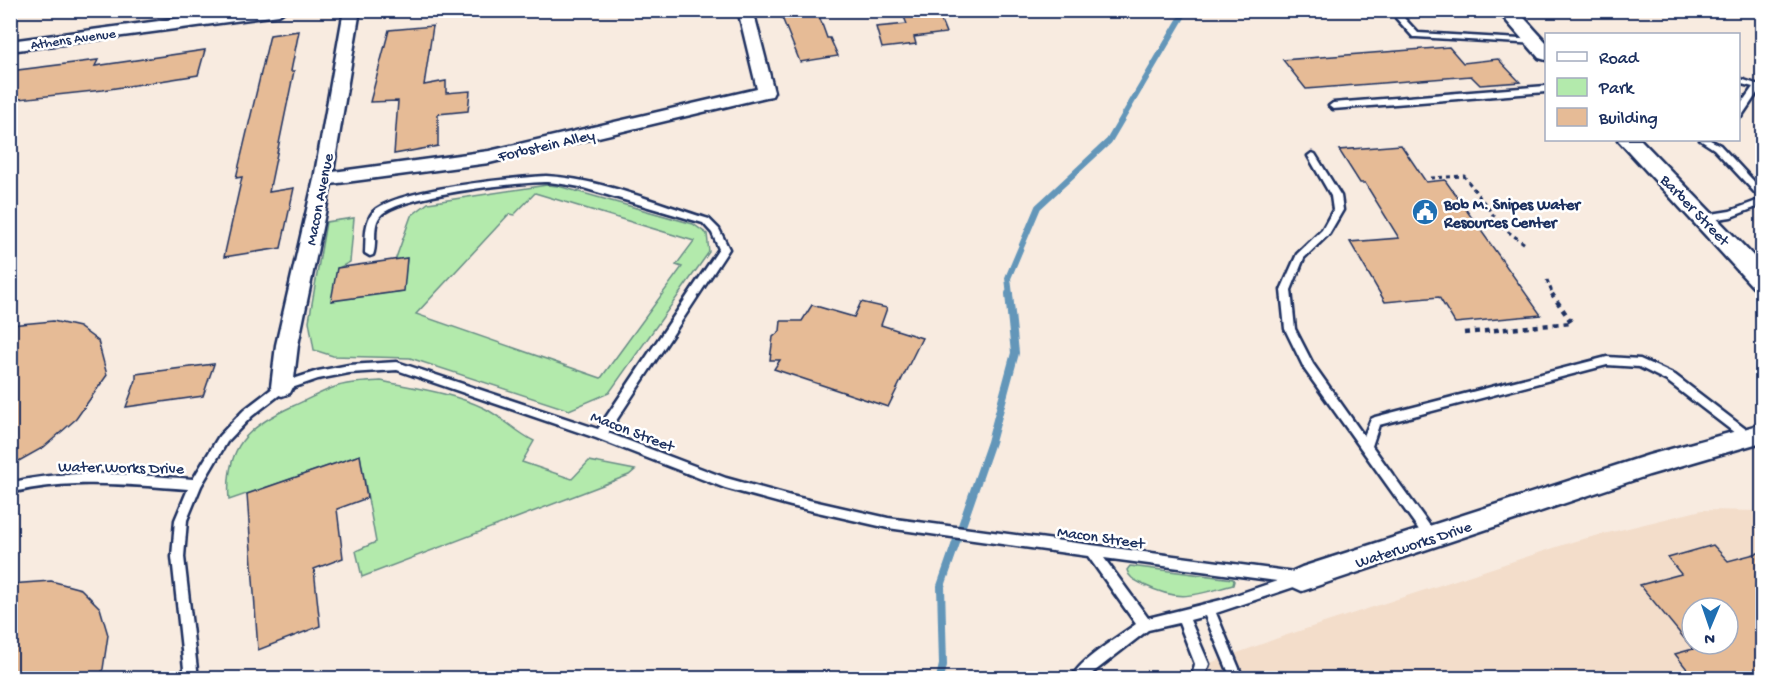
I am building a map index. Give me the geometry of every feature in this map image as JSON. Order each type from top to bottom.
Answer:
[{"type":"street","name":"Athens Avenue","points":[[10,46],[279,10]]},
{"type":"street","name":"Macon Avenue","points":[[282,387],[287,345],[323,179],[352,10]]},
{"type":"street","name":"Forbstein Alley","points":[[323,179],[489,157],[556,144],[641,120],[766,92],[745,10]]},
{"type":"street","points":[[1506,10],[1541,48]]},
{"type":"street","name":"Barber Street","points":[[1630,141],[1762,280]]},
{"type":"street","name":"Waterworks Drive","points":[[1302,579],[1649,465],[1755,435]]},
{"type":"lane","points":[[1418,10],[1404,13],[1400,18],[1416,35],[1541,48]]},
{"type":"lane","points":[[1740,81],[1758,86],[1740,112]]},
{"type":"lane","points":[[1333,106],[1545,89]]},
{"type":"lane","points":[[1720,143],[1762,195]]},
{"type":"lane","points":[[1312,156],[1336,196],[1338,210],[1326,232],[1300,256],[1286,290],[1290,329],[1309,367],[1431,537]]},
{"type":"lane","points":[[370,253],[372,222],[378,213],[391,206],[410,199],[527,179],[558,179],[612,191],[706,221],[716,231],[724,249],[600,435]]},
{"type":"lane","points":[[1705,218],[1731,214],[1762,202]]},
{"type":"lane","points":[[1366,447],[1374,422],[1607,361],[1640,363],[1671,378],[1755,435]]},
{"type":"lane","name":"Macon Street","points":[[190,678],[178,557],[181,520],[196,484],[223,439],[248,413],[282,387],[318,375],[349,369],[397,366],[600,435],[725,483],[802,504],[888,523],[1302,579]]},
{"type":"lane","name":"Water Works Drive","points":[[10,488],[56,480],[94,479],[196,484]]},
{"type":"lane","points":[[1092,551],[1145,625]]},
{"type":"lane","name":"Waterworks Drive","points":[[1078,678],[1086,669],[1145,625],[1208,609],[1302,579]]},
{"type":"lane","points":[[1208,609],[1237,678]]},
{"type":"lane","points":[[1182,615],[1202,664],[1198,678]]},
{"type":"path","points":[[1431,178],[1464,176],[1503,228],[1525,244]]},
{"type":"path","points":[[1464,333],[1572,323],[1549,290],[1547,280]]},
{"type":"shaded area","points":[[1702,510],[1762,511],[1762,678],[1169,678],[1281,637],[1575,541]]},
{"type":"green space","points":[[547,185],[558,186],[693,224],[707,234],[709,252],[609,393],[569,410],[410,358],[333,356],[314,350],[309,321],[326,222],[354,218],[350,262],[337,269],[361,296],[403,291],[407,259],[397,260],[396,258],[411,216],[428,203]],"holes":[[[535,193],[694,241],[676,265],[682,267],[601,378],[416,314],[509,214],[514,215]]]},
{"type":"green space","points":[[381,381],[447,395],[491,412],[534,441],[522,462],[572,479],[589,461],[635,470],[629,475],[362,577],[356,551],[376,542],[360,455],[229,500],[231,466],[235,453],[251,431],[277,414],[340,385]]},
{"type":"green space","points":[[1130,566],[1233,579],[1234,581],[1233,585],[1208,592],[1178,596],[1157,591],[1131,578],[1127,570]]},
{"type":"building","points":[[779,10],[817,10],[827,38],[830,38],[838,56],[800,62]]},
{"type":"building","points":[[937,10],[946,33],[914,37],[916,44],[882,48],[876,27],[907,24],[904,17],[909,17],[907,13]]},
{"type":"building","points":[[433,26],[424,85],[446,81],[446,93],[470,91],[468,111],[438,114],[438,146],[394,154],[398,101],[370,102],[389,30]]},
{"type":"building","points":[[299,31],[291,71],[294,71],[269,192],[294,188],[281,248],[224,257],[242,177],[236,178],[270,35]]},
{"type":"building","points":[[1449,47],[1463,63],[1498,59],[1520,82],[1480,85],[1471,76],[1306,89],[1283,60]]},
{"type":"building","points":[[205,50],[198,75],[103,90],[10,100],[10,71],[98,60],[95,66]]},
{"type":"building","name":"Bob M. Snipes Water Resources Center","points":[[1401,145],[1426,182],[1445,180],[1541,315],[1455,323],[1439,297],[1385,302],[1350,242],[1399,238],[1365,183],[1360,183],[1339,150]]},
{"type":"building","points":[[407,258],[404,291],[331,301],[337,268]]},
{"type":"building","points":[[861,302],[887,308],[881,325],[922,338],[888,407],[774,369],[780,360],[770,360],[773,337],[780,331],[781,321],[802,321],[812,305],[854,317]]},
{"type":"building","points":[[53,321],[79,327],[98,341],[107,375],[76,419],[44,447],[10,466],[10,325]]},
{"type":"building","points":[[214,364],[203,396],[126,407],[136,374]]},
{"type":"building","points":[[360,455],[367,498],[337,509],[343,558],[314,569],[320,626],[258,650],[247,494]]},
{"type":"building","points":[[1713,545],[1728,561],[1762,552],[1762,678],[1694,678],[1675,654],[1680,653],[1680,656],[1740,656],[1740,596],[1680,596],[1680,633],[1640,585],[1681,574],[1668,558]]},
{"type":"building","points":[[51,581],[81,589],[100,608],[108,635],[103,669],[98,678],[10,678],[10,584]]},
{"type":"waterway","points":[[1010,295],[1008,278],[1038,207],[1109,141],[1186,10]]},
{"type":"waterway","points":[[940,678],[943,665],[941,586],[991,442],[1015,353],[1009,294]]},
{"type":"place","name":"Bob M. Snipes Water Resources Center","points":[[1425,212]]}]
